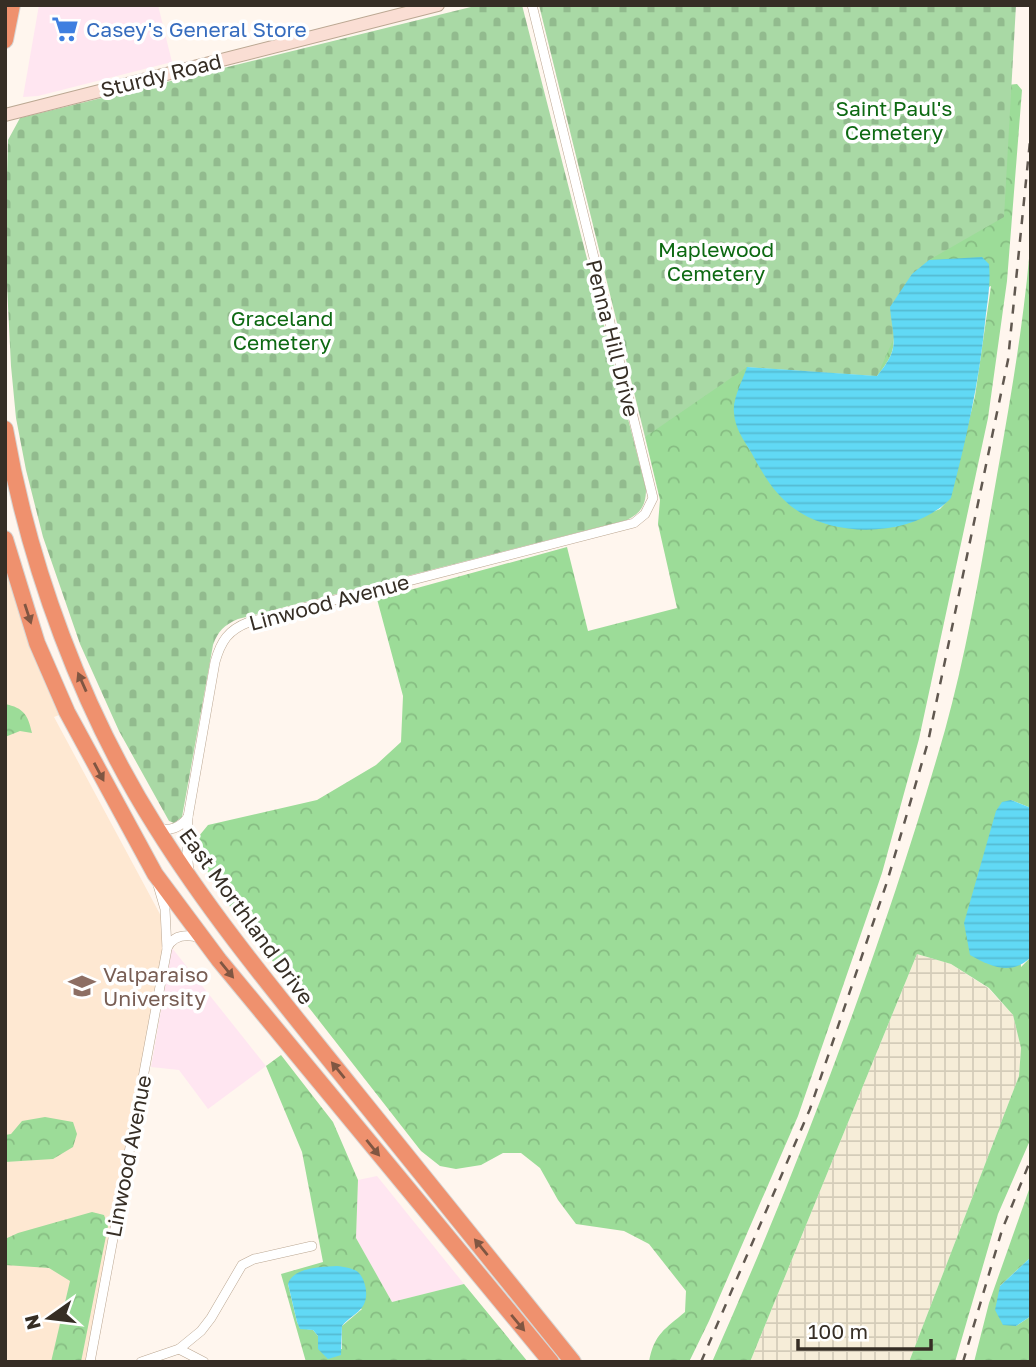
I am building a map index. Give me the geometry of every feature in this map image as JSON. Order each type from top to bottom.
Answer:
[{"type":"highway","points":[[5,40],[12,5]]},
{"type":"highway","name":"East Morthland Drive","points":[[5,429],[32,550],[54,614],[108,739],[156,828],[191,880],[275,992],[573,1362]]},
{"type":"highway","name":"East Morthland Drive","points":[[7,553],[37,643],[67,712],[155,874],[202,939],[551,1362]]},
{"type":"street","name":"Sturdy Road","points":[[5,115],[438,5]]},
{"type":"street","name":"Penna Hill Drive","points":[[493,558],[634,523],[645,514],[653,498],[532,5]]},
{"type":"street","points":[[7,553],[32,550]]},
{"type":"street","name":"Linwood Avenue","points":[[191,880],[187,850],[188,817],[215,662],[223,639],[229,632],[249,622],[493,558]]},
{"type":"street","points":[[156,828],[180,827],[188,817]]},
{"type":"street","name":"Linwood Avenue","points":[[90,1362],[167,949],[164,909],[155,874]]},
{"type":"street","points":[[167,949],[177,937],[191,935],[202,939]]},
{"type":"street","points":[[141,1362],[180,1349],[201,1331],[242,1265],[254,1259],[312,1246]]},
{"type":"street","points":[[180,1349],[204,1362]]},
{"type":"shaded area","points":[[39,5],[158,5],[172,62],[38,96],[23,97]]},
{"type":"shaded area","name":"Valparaiso University","points":[[5,539],[67,712],[54,717],[161,916],[167,949],[90,1362],[5,1362]]},
{"type":"shaded area","points":[[172,948],[266,1066],[208,1109],[179,1070],[151,1067]]},
{"type":"shaded area","points":[[917,954],[951,964],[988,988],[1013,1015],[1021,1048],[1019,1076],[909,1362],[750,1362]]},
{"type":"shaded area","points":[[377,1176],[464,1284],[392,1302],[356,1238],[358,1180]]},
{"type":"green space","name":"Graceland Cemetery","points":[[479,5],[522,5],[646,489],[644,504],[627,520],[238,619],[229,624],[219,632],[213,645],[182,817],[174,823],[169,821],[119,731],[80,644],[43,537],[26,470],[16,418],[11,366],[5,245],[8,140],[20,118]]},
{"type":"green space","name":"Maplewood Cemetery","points":[[539,5],[1016,5],[1004,217],[929,260],[877,376],[747,367],[645,437]]},
{"type":"green space","points":[[1017,84],[1022,90],[1007,281],[988,418],[919,739],[882,873],[798,1116],[689,1362],[649,1362],[657,1338],[685,1312],[686,1291],[649,1244],[624,1231],[576,1224],[558,1200],[540,1168],[521,1153],[503,1153],[481,1165],[456,1169],[440,1166],[421,1151],[217,890],[202,861],[199,836],[208,825],[317,800],[376,765],[401,742],[403,696],[377,599],[567,547],[588,631],[677,608],[658,524],[660,500],[645,437],[653,419],[997,86]],"holes":[[[991,286],[975,396],[950,498],[940,509],[894,527],[750,450],[738,426],[735,409],[748,367],[877,376],[892,353],[892,327]]]},
{"type":"green space","points":[[1031,235],[1031,808],[1011,800],[1021,967],[1031,957],[1031,1138],[998,1214],[955,1362],[909,1362],[1019,1076],[1021,1048],[1013,1015],[989,988],[951,964],[917,954],[750,1362],[712,1362],[778,1207],[839,1050],[895,891],[945,730],[968,635],[1002,445],[1021,326]]},
{"type":"green space","points":[[5,704],[24,713],[32,733],[20,731],[5,737]]},
{"type":"green space","points":[[281,1055],[333,1122],[358,1180],[356,1238],[392,1302],[464,1284],[528,1362],[306,1362],[281,1274],[323,1262],[302,1152],[266,1066]],"holes":[[[288,1284],[362,1309],[342,1326],[342,1349],[318,1349],[318,1336],[313,1330],[300,1328],[297,1322]]]},
{"type":"green space","points":[[45,1117],[73,1122],[77,1134],[73,1147],[53,1159],[5,1162],[5,1135],[11,1134],[22,1121]]},
{"type":"green space","points":[[1031,1184],[1031,1257],[1000,1286],[1016,1326],[1031,1316],[1031,1362],[974,1362],[989,1303]]},
{"type":"green space","points":[[92,1212],[104,1215],[108,1226],[81,1362],[51,1362],[70,1281],[49,1268],[5,1265],[5,1239]]},
{"type":"water","points":[[982,257],[989,264],[989,272],[982,345],[971,411],[951,498],[919,520],[879,529],[837,527],[818,521],[792,507],[766,478],[736,424],[735,402],[747,367],[877,376],[890,358],[894,343],[890,307],[912,274],[929,260]]},
{"type":"water","points":[[1011,800],[1031,808],[1031,957],[1016,966],[1001,968],[970,955],[964,923],[996,811],[1002,802]]},
{"type":"water","points":[[1031,1257],[1031,1316],[1016,1326],[1003,1325],[995,1310],[1000,1286]]},
{"type":"water","points":[[337,1266],[359,1273],[365,1285],[366,1298],[361,1309],[342,1326],[341,1355],[328,1359],[318,1349],[318,1336],[313,1330],[300,1329],[288,1284],[291,1278],[302,1271]]},
{"type":"railway","points":[[701,1362],[810,1109],[887,882],[928,742],[1008,360],[1031,131]]},
{"type":"railway","points":[[963,1362],[1002,1230],[1031,1159]]},
{"type":"place","name":"Casey's General Store","points":[[65,29]]},
{"type":"place","name":"Valparaiso University","points":[[82,986]]},
{"type":"park label","name":"Saint Paul's Cemetery","points":[[894,120]]}]
